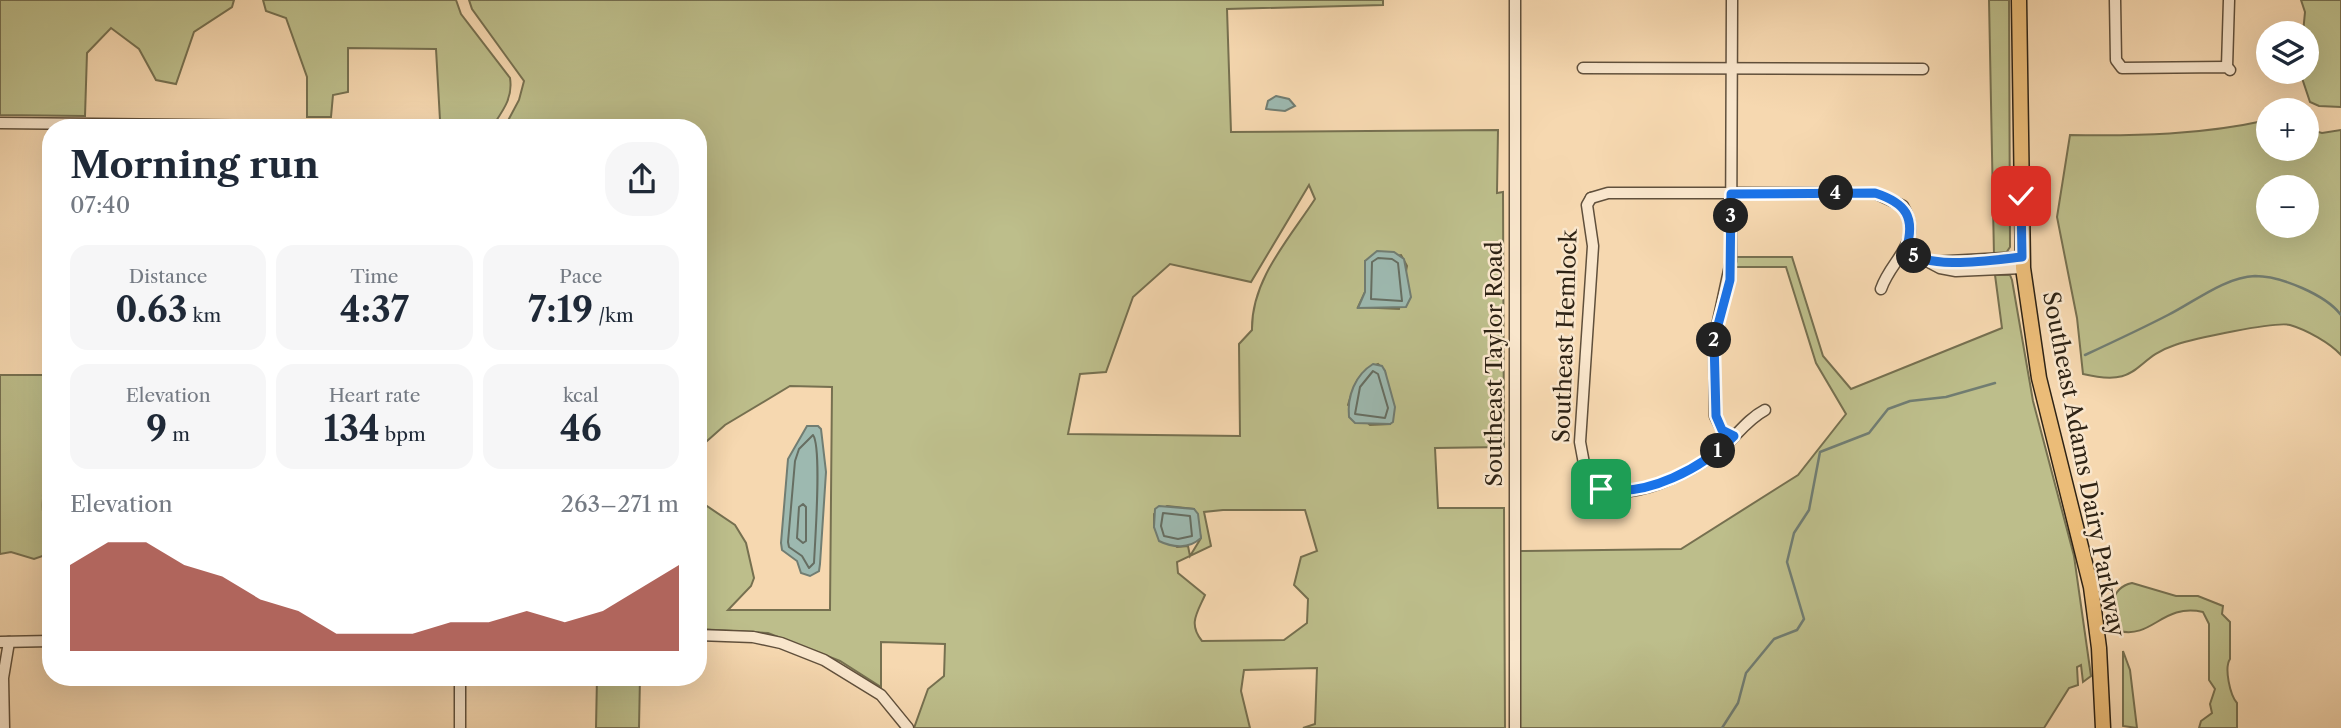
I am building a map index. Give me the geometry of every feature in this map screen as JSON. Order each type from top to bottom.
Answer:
[{"type":"main road","name":"Southeast Adams Dairy Parkway","points":[[2019,0],[2022,263],[2041,390],[2091,587],[2099,648],[2103,728]]},
{"type":"street","name":"Southeast Taylor Road","points":[[1515,0],[1515,728]]},
{"type":"street","points":[[1732,0],[1730,280],[1714,340],[1716,416],[1722,430],[1734,436],[1754,416],[1765,410]]},
{"type":"street","points":[[2115,0],[2117,68],[2128,70],[2229,69],[2229,0]]},
{"type":"street","points":[[1583,68],[1923,69]]},
{"type":"street","points":[[0,123],[42,123]]},
{"type":"street","points":[[1731,194],[1875,193],[1906,202],[1910,237],[1906,250],[1886,275],[1881,289]]},
{"type":"street","name":"Southeast Hemlock","points":[[1731,194],[1587,194],[1593,246],[1580,442],[1590,489],[1610,491],[1654,487],[1718,451],[1734,436]]},
{"type":"street","points":[[1906,250],[1913,256],[1931,262],[2022,263]]},
{"type":"street","points":[[707,635],[754,637],[781,643],[824,660],[881,695],[908,728]]},
{"type":"street","points":[[4,728],[5,642],[42,640]]},
{"type":"street","points":[[460,686],[460,728]]},
{"type":"green space","points":[[0,0],[234,0],[232,7],[194,32],[176,84],[156,80],[139,49],[111,28],[87,53],[85,116],[0,115]]},
{"type":"green space","points":[[263,0],[456,0],[461,14],[510,78],[507,102],[497,119],[440,119],[436,49],[348,48],[348,92],[333,95],[331,117],[307,117],[307,77],[286,18],[266,11]]},
{"type":"green space","points":[[469,0],[1383,0],[1383,5],[1227,9],[1231,132],[1498,130],[1497,193],[1503,192],[1504,447],[1435,448],[1438,508],[1504,508],[1505,728],[1303,728],[1315,724],[1317,668],[1244,670],[1241,691],[1250,728],[914,728],[928,689],[944,676],[945,644],[881,642],[881,687],[840,661],[768,633],[707,630],[707,506],[735,525],[746,543],[754,578],[751,586],[728,610],[830,610],[832,387],[790,386],[725,425],[707,441],[707,119],[509,119],[519,100],[524,81],[472,9]],"holes":[[[1309,185],[1315,199],[1273,261],[1258,294],[1252,330],[1239,344],[1240,436],[1068,434],[1080,374],[1106,372],[1133,297],[1170,264],[1251,282]],[[1401,255],[1407,266],[1399,309],[1358,307],[1365,292],[1365,261]],[[1378,364],[1385,371],[1390,424],[1370,425],[1348,405],[1352,391],[1366,371]],[[1167,506],[1194,509],[1201,538],[1190,556],[1188,546],[1177,547],[1154,527],[1154,514]],[[1305,510],[1317,551],[1301,557],[1294,585],[1308,599],[1307,623],[1284,640],[1202,641],[1195,624],[1205,595],[1178,573],[1177,562],[1211,546],[1204,512]]]},
{"type":"green space","points":[[1989,0],[2009,0],[2010,247],[2006,253],[1994,256]]},
{"type":"green space","points":[[2301,0],[2341,0],[2341,107],[2319,106],[2319,98],[2309,98],[2304,84],[2319,84],[2319,21],[2304,21],[2305,12]]},
{"type":"green space","points":[[2256,122],[2256,161],[2319,161],[2319,132],[2341,130],[2341,355],[2311,334],[2282,324],[2234,331],[2175,345],[2151,357],[2127,375],[2102,377],[2083,374],[2077,318],[2057,217],[2070,135],[2169,134]]},
{"type":"green space","points":[[1734,257],[1792,257],[1823,356],[1851,389],[2002,328],[1995,275],[2010,275],[2033,401],[2074,556],[2091,676],[2083,682],[2081,665],[2077,667],[2078,685],[2069,688],[2044,728],[1520,728],[1518,551],[1681,549],[1798,475],[1846,414],[1816,363],[1786,267],[1735,267]]},
{"type":"green space","points":[[0,375],[42,375],[42,556],[34,559],[11,552],[0,554]]},
{"type":"green space","points":[[2132,583],[2176,596],[2198,596],[2223,606],[2222,614],[2230,622],[2228,675],[2237,703],[2237,728],[2199,728],[2201,721],[2212,713],[2210,704],[2215,689],[2209,680],[2209,624],[2203,612],[2177,612],[2141,630],[2119,631],[2113,602],[2119,590]]},
{"type":"green space","points":[[2123,651],[2130,670],[2137,728],[2123,726]]},
{"type":"green space","points":[[597,686],[640,686],[639,728],[596,728]]},
{"type":"water","points":[[1276,96],[1289,99],[1295,106],[1285,111],[1266,109],[1268,101]]},
{"type":"water","points":[[1377,251],[1394,252],[1404,259],[1411,297],[1406,307],[1358,308],[1365,292],[1365,261]]},
{"type":"water","points":[[1373,364],[1382,366],[1385,371],[1395,407],[1393,422],[1390,424],[1355,423],[1349,417],[1349,401],[1357,380]]},
{"type":"water","points":[[807,426],[818,426],[821,429],[826,472],[819,571],[810,576],[801,573],[797,561],[782,550],[781,543],[788,459]]},
{"type":"water","points":[[1159,506],[1194,509],[1198,514],[1201,538],[1181,546],[1159,541],[1154,527],[1155,509]]},
{"type":"waterway","points":[[2085,355],[2158,320],[2221,285],[2244,277],[2266,277],[2290,283],[2325,300],[2341,315]]},
{"type":"waterway","points":[[1722,728],[1738,703],[1746,673],[1774,639],[1797,630],[1804,619],[1787,562],[1794,533],[1809,510],[1820,452],[1869,433],[1888,409],[1910,401],[1946,397],[1995,383]]},
{"type":"route","points":[[1601,489],[1610,491],[1654,487],[1718,451],[1734,436],[1722,430],[1716,416],[1714,340],[1730,280],[1731,194],[1855,192],[1875,193],[1892,198],[1903,206],[1909,221],[1910,237],[1906,250],[1913,256],[1931,262],[2022,257],[2021,196]]}]
